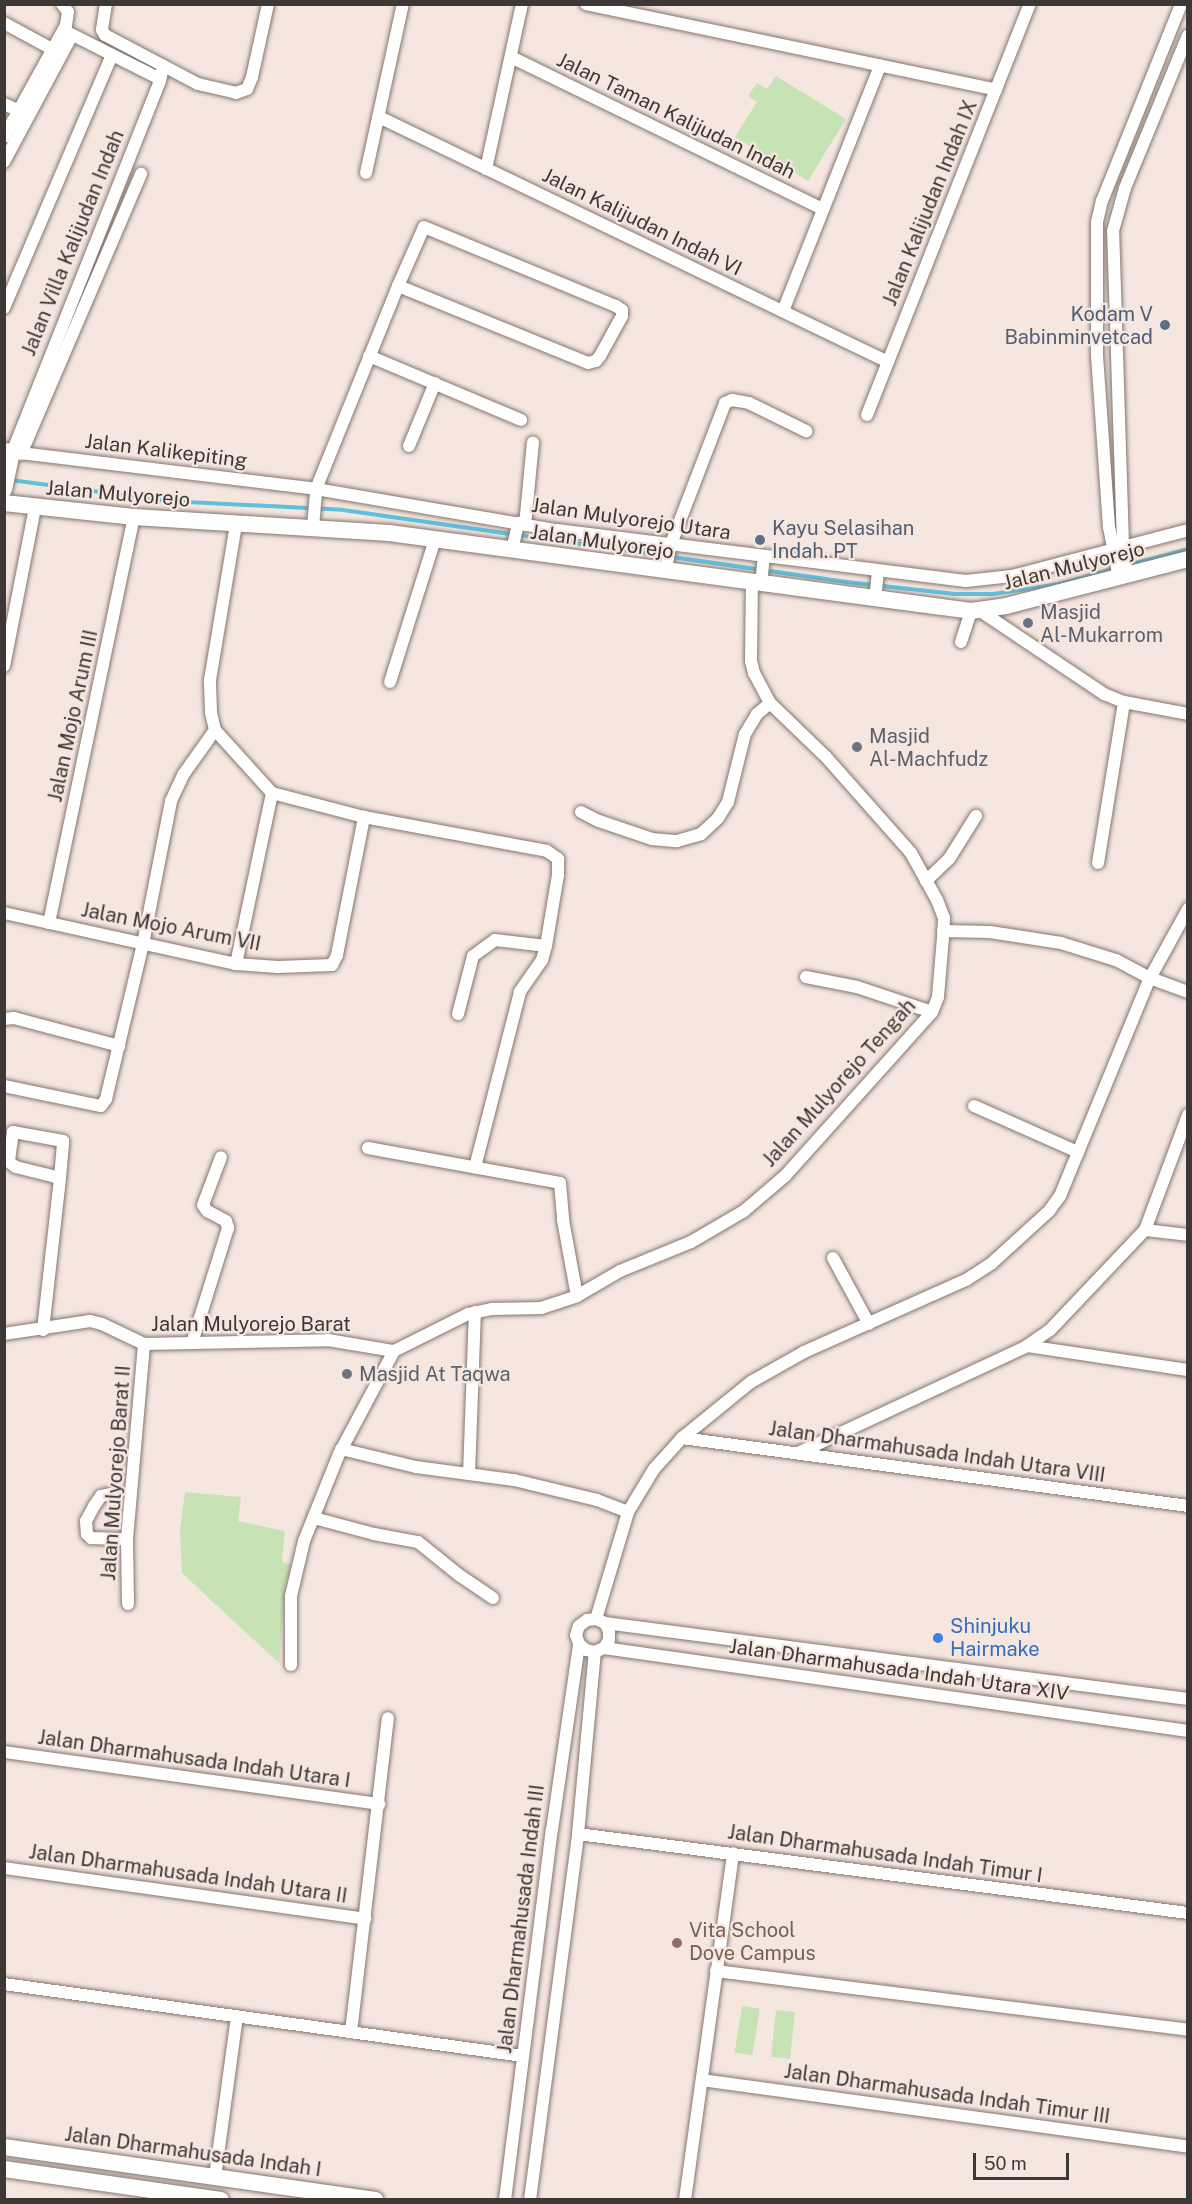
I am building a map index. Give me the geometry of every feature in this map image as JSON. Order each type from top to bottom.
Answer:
[{"type":"main road","name":"Jalan Villa Kalijudan Indah","points":[[5,487],[12,455]]},
{"type":"main road","name":"Jalan Mulyorejo","points":[[4,503],[235,530],[313,521],[435,539],[517,534],[666,569],[975,610],[1006,606],[1122,573],[1188,559]]},
{"type":"main road","name":"Jalan Dharmahusada Indah I","points":[[6,2147],[375,2199]]},
{"type":"main road","points":[[5,2172],[221,2199]]},
{"type":"street","points":[[4,162],[68,32],[68,12],[62,4]]},
{"type":"street","points":[[68,32],[112,55],[164,74],[236,93],[247,89],[252,77],[268,4]]},
{"type":"street","points":[[366,173],[403,4]]},
{"type":"street","points":[[486,169],[522,4]]},
{"type":"street","points":[[586,4],[996,90]]},
{"type":"street","name":"Jalan Kalijudan Indah IX","points":[[867,415],[1030,4]]},
{"type":"street","points":[[1122,573],[1097,354],[1096,248],[1102,201],[1181,4]]},
{"type":"street","points":[[104,9],[105,35],[141,55],[164,74]]},
{"type":"street","points":[[4,23],[52,49]]},
{"type":"street","points":[[4,137],[52,49],[68,32]]},
{"type":"street","points":[[1118,549],[1117,352],[1113,251],[1116,215],[1188,35]]},
{"type":"street","points":[[4,308],[112,55]]},
{"type":"street","name":"Jalan Taman Kalijudan Indah","points":[[511,57],[823,209]]},
{"type":"street","points":[[783,311],[880,66]]},
{"type":"street","name":"Jalan Villa Kalijudan Indah","points":[[12,455],[164,74]]},
{"type":"street","points":[[4,104],[20,111]]},
{"type":"street","name":"Jalan Kalijudan Indah VI","points":[[379,117],[888,362]]},
{"type":"street","name":"Jalan Villa Kalijudan Indah","points":[[12,455],[141,174]]},
{"type":"street","points":[[313,521],[315,492],[398,286],[426,226],[616,306],[622,310],[622,316],[600,356],[596,361],[588,363],[398,286]]},
{"type":"street","points":[[1097,354],[1117,352]]},
{"type":"street","points":[[369,356],[521,420]]},
{"type":"street","points":[[409,446],[435,383]]},
{"type":"street","points":[[666,569],[671,547],[725,403],[732,400],[749,402],[806,431]]},
{"type":"street","points":[[517,534],[533,442]]},
{"type":"street","name":"Jalan Kalikepiting","points":[[12,455],[315,492]]},
{"type":"street","name":"Jalan Mulyorejo Utara","points":[[315,492],[517,534],[671,547],[878,574],[966,581],[989,580],[1188,530]]},
{"type":"street","points":[[4,666],[35,508]]},
{"type":"street","name":"Jalan Mojo Arum III","points":[[49,923],[134,518]]},
{"type":"street","points":[[235,530],[210,680],[211,712],[215,730],[272,793],[364,817],[547,851],[558,859],[558,875],[546,946],[542,960],[520,992],[475,1167]]},
{"type":"street","points":[[390,682],[435,539]]},
{"type":"street","name":"Jalan Mulyorejo Tengah","points":[[394,1351],[433,1329],[475,1312],[500,1308],[541,1308],[577,1296],[620,1271],[691,1242],[744,1211],[785,1176],[932,1012],[938,997],[944,918],[926,881],[911,854],[826,757],[770,703],[754,674],[751,660],[758,581],[764,559]]},
{"type":"street","points":[[875,596],[878,574]]},
{"type":"street","points":[[961,642],[975,610],[1104,694],[1124,702],[1188,714]]},
{"type":"street","points":[[1098,863],[1124,702]]},
{"type":"street","points":[[581,812],[599,821],[652,839],[677,841],[700,834],[718,818],[728,802],[745,734],[757,714],[770,703]]},
{"type":"street","points":[[4,1086],[101,1106],[106,1099],[143,944],[171,801],[183,775],[215,730]]},
{"type":"street","points":[[236,964],[272,793]]},
{"type":"street","points":[[926,881],[949,859],[976,816]]},
{"type":"street","name":"Jalan Mojo Arum VII","points":[[4,913],[236,964],[278,967],[332,965],[337,955],[364,817]]},
{"type":"street","points":[[601,1621],[628,1512],[654,1469],[682,1438],[751,1382],[804,1353],[966,1280],[992,1263],[1049,1211],[1060,1196],[1150,978],[1188,909]]},
{"type":"street","points":[[944,932],[990,932],[1062,943],[1116,960],[1150,978],[1188,992]]},
{"type":"street","points":[[458,1014],[473,956],[495,940],[546,946]]},
{"type":"street","points":[[806,977],[846,984],[932,1012]]},
{"type":"street","points":[[4,1019],[14,1018],[119,1046]]},
{"type":"street","points":[[974,1106],[1078,1152]]},
{"type":"street","points":[[798,1453],[1027,1346],[1050,1330],[1145,1230],[1187,1117]]},
{"type":"street","points":[[44,1330],[60,1178],[63,1141],[13,1132],[9,1162],[16,1167],[60,1178]]},
{"type":"street","points":[[368,1148],[560,1183],[563,1220],[577,1296]]},
{"type":"street","points":[[192,1343],[228,1228],[226,1221],[207,1211],[203,1205],[221,1157]]},
{"type":"street","points":[[1145,1230],[1188,1235]]},
{"type":"street","points":[[832,1258],[869,1324]]},
{"type":"street","points":[[469,1474],[475,1312]]},
{"type":"street","name":"Jalan Mulyorejo Barat","points":[[4,1334],[90,1322],[102,1324],[144,1344],[328,1340],[394,1351]]},
{"type":"street","name":"Jalan Mulyorejo Barat II","points":[[128,1604],[127,1539],[144,1344]]},
{"type":"street","points":[[1027,1346],[1188,1370]]},
{"type":"street","points":[[291,1665],[291,1596],[304,1540],[315,1518],[341,1449],[394,1351]]},
{"type":"street","name":"Jalan Dharmahusada Indah Utara VIII","points":[[682,1438],[1188,1506]]},
{"type":"street","points":[[341,1449],[416,1467],[514,1480],[597,1500],[628,1512]]},
{"type":"street","points":[[111,1494],[101,1496],[94,1506],[86,1521],[87,1534],[91,1538],[127,1539]]},
{"type":"street","points":[[315,1518],[374,1534],[418,1542],[459,1575],[493,1598]]},
{"type":"street","points":[[530,2199],[600,1650],[609,1640],[609,1631],[601,1621],[587,1620],[579,1626],[576,1635],[579,1644],[586,1650],[600,1650]]},
{"type":"street","name":"Jalan Dharmahusada Indah Utara XIV","points":[[601,1621],[1188,1699]]},
{"type":"street","name":"Jalan Dharmahusada Indah III","points":[[505,2199],[579,1644]]},
{"type":"street","name":"Jalan Dharmahusada Indah Utara XIV","points":[[600,1650],[1188,1731]]},
{"type":"street","points":[[351,2032],[388,1718]]},
{"type":"street","name":"Jalan Dharmahusada Indah Utara I","points":[[4,1752],[379,1804]]},
{"type":"street","name":"Jalan Dharmahusada Indah Timur I","points":[[578,1834],[1188,1913]]},
{"type":"street","points":[[685,2199],[733,1853]]},
{"type":"street","name":"Jalan Dharmahusada Indah Utara II","points":[[4,1868],[365,1919]]},
{"type":"street","points":[[716,1971],[1188,2030]]},
{"type":"street","points":[[4,1984],[523,2056]]},
{"type":"street","points":[[215,2177],[237,2016]]},
{"type":"street","name":"Jalan Dharmahusada Indah Timur III","points":[[702,2080],[1188,2147]]},
{"type":"street","points":[[5,2172],[6,2147]]},
{"type":"green space","points":[[776,76],[846,119],[808,181],[735,137],[757,102],[748,96],[757,83],[767,89]]},
{"type":"green space","points":[[185,1492],[241,1497],[238,1521],[285,1531],[282,1562],[291,1564],[285,1585],[279,1663],[182,1573],[180,1529]]},
{"type":"green space","points":[[742,2006],[760,2009],[752,2055],[735,2052]]},
{"type":"green space","points":[[776,2010],[795,2012],[790,2059],[771,2057]]},
{"type":"waterway","points":[[11,480],[168,501],[343,510],[847,582],[955,594],[993,594],[1060,584],[1115,568]]},
{"type":"waterway","points":[[1128,565],[1188,549]]},
{"type":"place","name":"Kodam V Babinminvetcad","points":[[1165,325]]},
{"type":"place","name":"Kayu Selasihan Indah. PT","points":[[760,540]]},
{"type":"place","name":"Masjid Al-Mukarrom","points":[[1028,623]]},
{"type":"place","name":"Masjid Al-Machfudz","points":[[857,747]]},
{"type":"place","name":"Masjid At Taqwa","points":[[347,1374]]},
{"type":"place","name":"Shinjuku Hairmake","points":[[938,1638]]},
{"type":"place","name":"Vita School Dove Campus","points":[[677,1943]]}]
